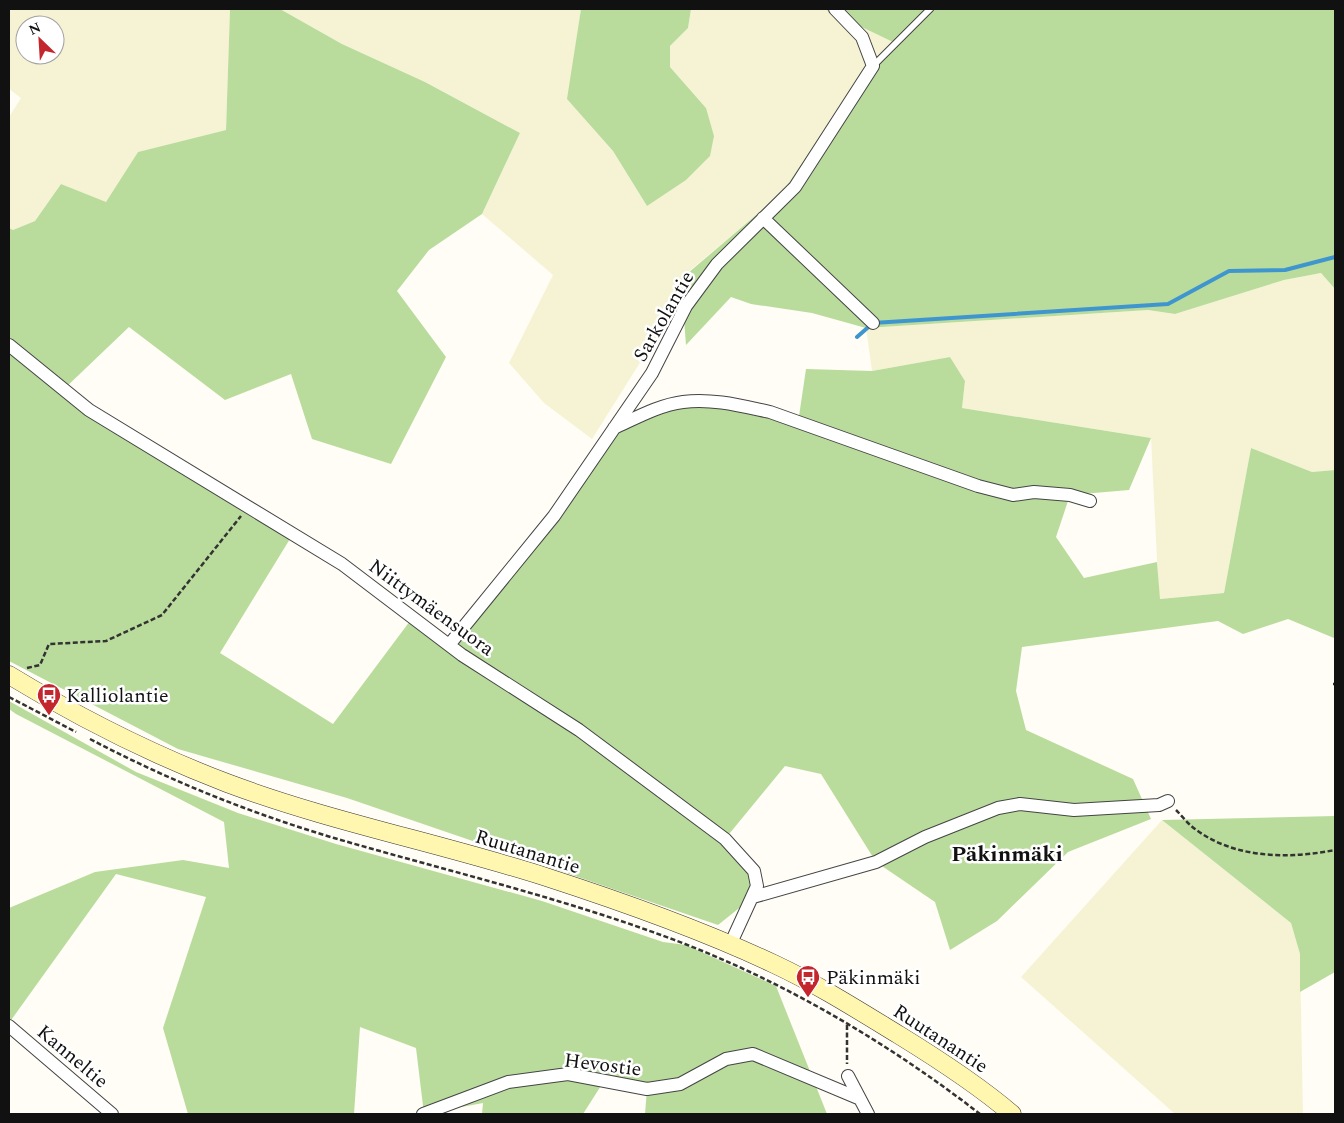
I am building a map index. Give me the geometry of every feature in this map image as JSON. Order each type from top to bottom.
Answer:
[{"type":"street","points":[[835,9],[862,37],[872,66]]},
{"type":"street","name":"Sarkolantie","points":[[449,645],[554,516],[652,372],[686,306],[717,264],[795,187],[872,66]]},
{"type":"street","points":[[764,218],[874,324]]},
{"type":"street","name":"Niittymäensuora","points":[[9,345],[89,410],[342,564],[449,645],[580,730],[724,839],[754,871],[757,886],[730,945]]},
{"type":"street","points":[[614,428],[654,410],[682,402],[713,402],[747,407],[770,412],[978,486],[1013,495],[1034,492],[1070,495],[1090,501]]},
{"type":"street","name":"Ruutanantie","points":[[15,672],[57,704],[158,754],[228,783],[331,817],[543,876],[647,911],[775,964],[869,1016],[945,1064],[1012,1114]]},
{"type":"street","points":[[753,897],[876,862],[925,837],[998,808],[1020,804],[1074,810],[1142,807],[1159,805],[1168,801]]},
{"type":"street","name":"Kanneltie","points":[[9,1026],[112,1114]]},
{"type":"street","name":"Hevostie","points":[[423,1114],[508,1082],[568,1074],[647,1089],[680,1084],[726,1058],[753,1054],[858,1098]]},
{"type":"street","points":[[848,1076],[868,1114]]},
{"type":"lane","points":[[872,66],[930,9]]},
{"type":"path","points":[[15,672],[40,665],[49,644],[106,641],[162,615],[248,507]]},
{"type":"path","points":[[9,697],[130,760],[183,784],[253,811],[332,837],[535,894],[686,945],[790,992],[847,1025],[945,1087],[980,1114]]},
{"type":"path","points":[[1168,801],[1195,829],[1217,841],[1249,853],[1305,856],[1335,850]]},
{"type":"path","points":[[847,1025],[845,1038],[848,1076]]},
{"type":"shaded area","points":[[9,9],[230,9],[226,130],[138,152],[106,203],[61,184],[35,221],[13,230],[9,228],[9,117],[21,98],[9,89]]},
{"type":"shaded area","points":[[280,9],[581,9],[568,99],[613,151],[647,206],[706,108],[670,67],[670,46],[688,28],[691,9],[824,9],[893,42],[862,73],[782,193],[681,278],[682,296],[592,439],[544,403],[509,363],[553,275],[482,214],[520,133],[425,82],[342,44]]},
{"type":"shaded area","points":[[1321,273],[1335,289],[1335,470],[1312,472],[1251,448],[1224,593],[1159,599],[1151,438],[962,408],[965,381],[950,357],[872,371],[866,328],[1148,310],[1175,314],[1284,280]]},
{"type":"shaded area","points":[[1162,820],[1291,923],[1300,954],[1303,1114],[1175,1114],[1021,977]]},
{"type":"green space","points":[[230,9],[280,9],[342,44],[425,82],[520,133],[482,214],[429,250],[397,291],[446,357],[391,464],[312,439],[291,374],[225,400],[129,327],[64,389],[293,534],[220,653],[333,724],[413,617],[448,645],[614,428],[654,410],[713,402],[798,423],[806,369],[872,371],[950,357],[965,381],[962,408],[1151,438],[1129,490],[1070,495],[1056,537],[1084,578],[1157,562],[1160,599],[1224,593],[1251,448],[1312,472],[1335,470],[1335,641],[1334,638],[1288,619],[1243,634],[1218,621],[1022,647],[1016,691],[1026,730],[1133,779],[1151,819],[1068,852],[997,921],[950,950],[935,902],[876,862],[821,774],[785,766],[725,839],[754,871],[753,897],[718,925],[347,798],[178,749],[9,661],[9,228],[13,230],[35,221],[61,184],[106,202],[138,152],[226,130]]},
{"type":"green space","points":[[581,9],[691,9],[688,28],[670,46],[670,67],[706,108],[714,136],[710,156],[686,180],[647,206],[613,151],[567,99]]},
{"type":"green space","points":[[824,9],[1335,9],[1335,289],[1321,273],[1284,280],[1175,314],[1148,310],[866,328],[812,313],[751,304],[731,297],[686,345],[681,279],[782,193],[862,73],[893,42]]},
{"type":"green space","points":[[9,701],[136,772],[238,813],[336,844],[542,901],[663,942],[686,945],[776,986],[827,1114],[645,1114],[647,1089],[604,1081],[583,1114],[482,1114],[483,1103],[424,1114],[416,1048],[360,1027],[354,1114],[188,1114],[163,1028],[206,897],[116,874],[9,1023],[9,908],[95,872],[183,860],[229,868],[224,822],[16,714],[9,709]]},
{"type":"green space","points":[[1335,816],[1335,972],[1300,992],[1300,954],[1291,923],[1162,820]]},
{"type":"waterway","points":[[857,337],[873,323],[1168,304],[1229,271],[1285,270],[1335,257]]},
{"type":"place","name":"Kalliolantie","points":[[49,716]]},
{"type":"place","name":"Päkinmäki","points":[[808,998]]},
{"type":"district","name":"Päkinmäki","points":[[1007,853]]}]
